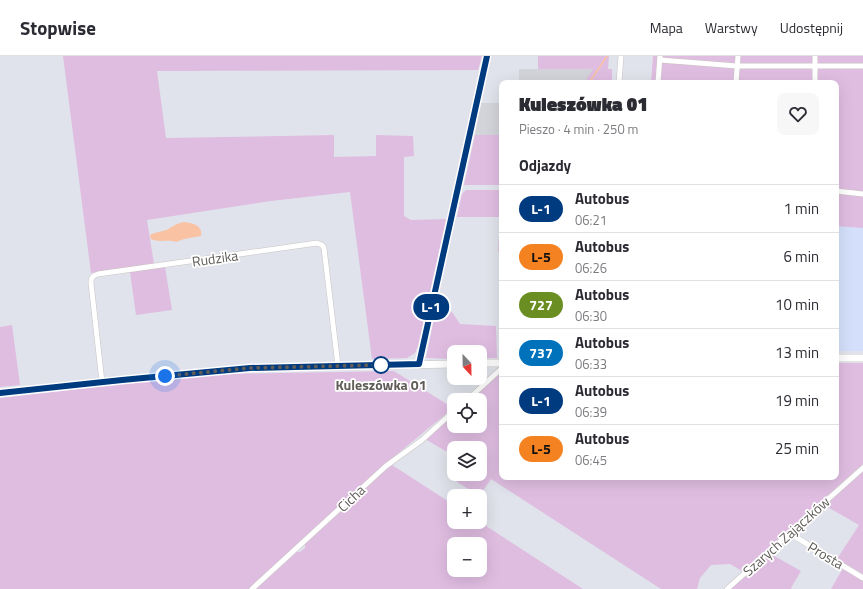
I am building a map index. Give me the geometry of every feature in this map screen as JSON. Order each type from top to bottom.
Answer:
[{"type":"street","points":[[419,364],[487,56]]},
{"type":"street","points":[[619,80],[622,56]]},
{"type":"street","points":[[736,80],[738,56]]},
{"type":"street","points":[[815,56],[815,80]]},
{"type":"street","points":[[658,80],[660,58],[737,66],[863,66]]},
{"type":"street","points":[[839,191],[863,194]]},
{"type":"street","name":"Rudzika","points":[[102,382],[91,283],[94,276],[98,274],[319,243],[324,248],[338,366]]},
{"type":"street","points":[[839,358],[863,358]]},
{"type":"street","points":[[487,363],[499,363]]},
{"type":"street","points":[[0,393],[250,368],[447,364]]},
{"type":"street","points":[[475,393],[499,371]]},
{"type":"street","name":"Cicha","points":[[252,589],[375,476],[422,440],[447,417]]},
{"type":"street","name":"Szarych Zajączków","points":[[727,589],[863,468]]},
{"type":"street","name":"Prosta","points":[[789,533],[863,578]]},
{"type":"shaded area","points":[[63,56],[482,56],[478,70],[157,71],[166,138],[334,135],[334,157],[376,156],[376,135],[413,136],[414,156],[404,157],[404,216],[411,220],[446,219],[418,346],[415,353],[407,358],[372,359],[350,192],[271,201],[147,220],[154,264],[91,273]]},
{"type":"shaded area","points":[[538,56],[609,56],[608,69],[612,69],[612,80],[586,80],[593,69],[538,69]]},
{"type":"shaded area","points":[[653,56],[863,56],[863,228],[839,226],[839,80],[651,80]]},
{"type":"shaded area","points":[[519,69],[594,69],[586,80],[519,80]]},
{"type":"shaded area","points":[[481,103],[499,103],[499,135],[475,135]]},
{"type":"shaded area","points":[[475,135],[499,135],[499,185],[464,185]]},
{"type":"shaded area","points":[[466,190],[499,190],[499,217],[457,217],[462,194]]},
{"type":"shaded area","points":[[184,222],[199,227],[201,236],[176,242],[157,241],[151,239],[150,235]]},
{"type":"shaded area","points":[[839,226],[863,228],[863,351],[839,351]]},
{"type":"shaded area","points":[[165,267],[172,310],[136,315],[130,272]]},
{"type":"shaded area","points":[[436,309],[452,312],[460,324],[496,326],[497,358],[487,358],[487,345],[447,345],[447,359],[426,358]]},
{"type":"shaded area","points":[[12,325],[20,385],[0,387],[0,327]]},
{"type":"shaded area","points":[[839,363],[863,363],[863,464],[742,571],[730,564],[711,565],[700,578],[697,589],[661,589],[491,479],[484,489],[468,489],[456,481],[487,481],[487,441],[447,441],[447,452],[425,439],[447,421],[447,433],[487,433],[487,393],[478,393],[499,374],[499,480],[839,480]]},
{"type":"shaded area","points":[[394,371],[447,404],[447,413],[384,465],[250,589],[0,589],[0,398],[218,374]]},
{"type":"shaded area","points":[[392,465],[447,500],[447,529],[487,529],[487,527],[583,589],[256,589],[297,552],[300,552],[305,548],[305,544],[341,512],[344,507]]},
{"type":"shaded area","points":[[863,471],[863,574],[837,559],[859,525],[824,505]]},
{"type":"shaded area","points":[[769,553],[801,571],[791,588],[792,589],[730,589]]},
{"type":"shaded area","points":[[843,568],[863,580],[863,589],[831,589]]},
{"type":"waterway","points":[[591,80],[607,56]]},
{"type":"bus line","name":"L-1","points":[[0,393],[250,368],[419,364],[431,304],[487,56]]},
{"type":"place","name":"Kuleszówka 01","points":[[381,365]]},
{"type":"route","points":[[165,376],[250,368],[381,365]]}]
